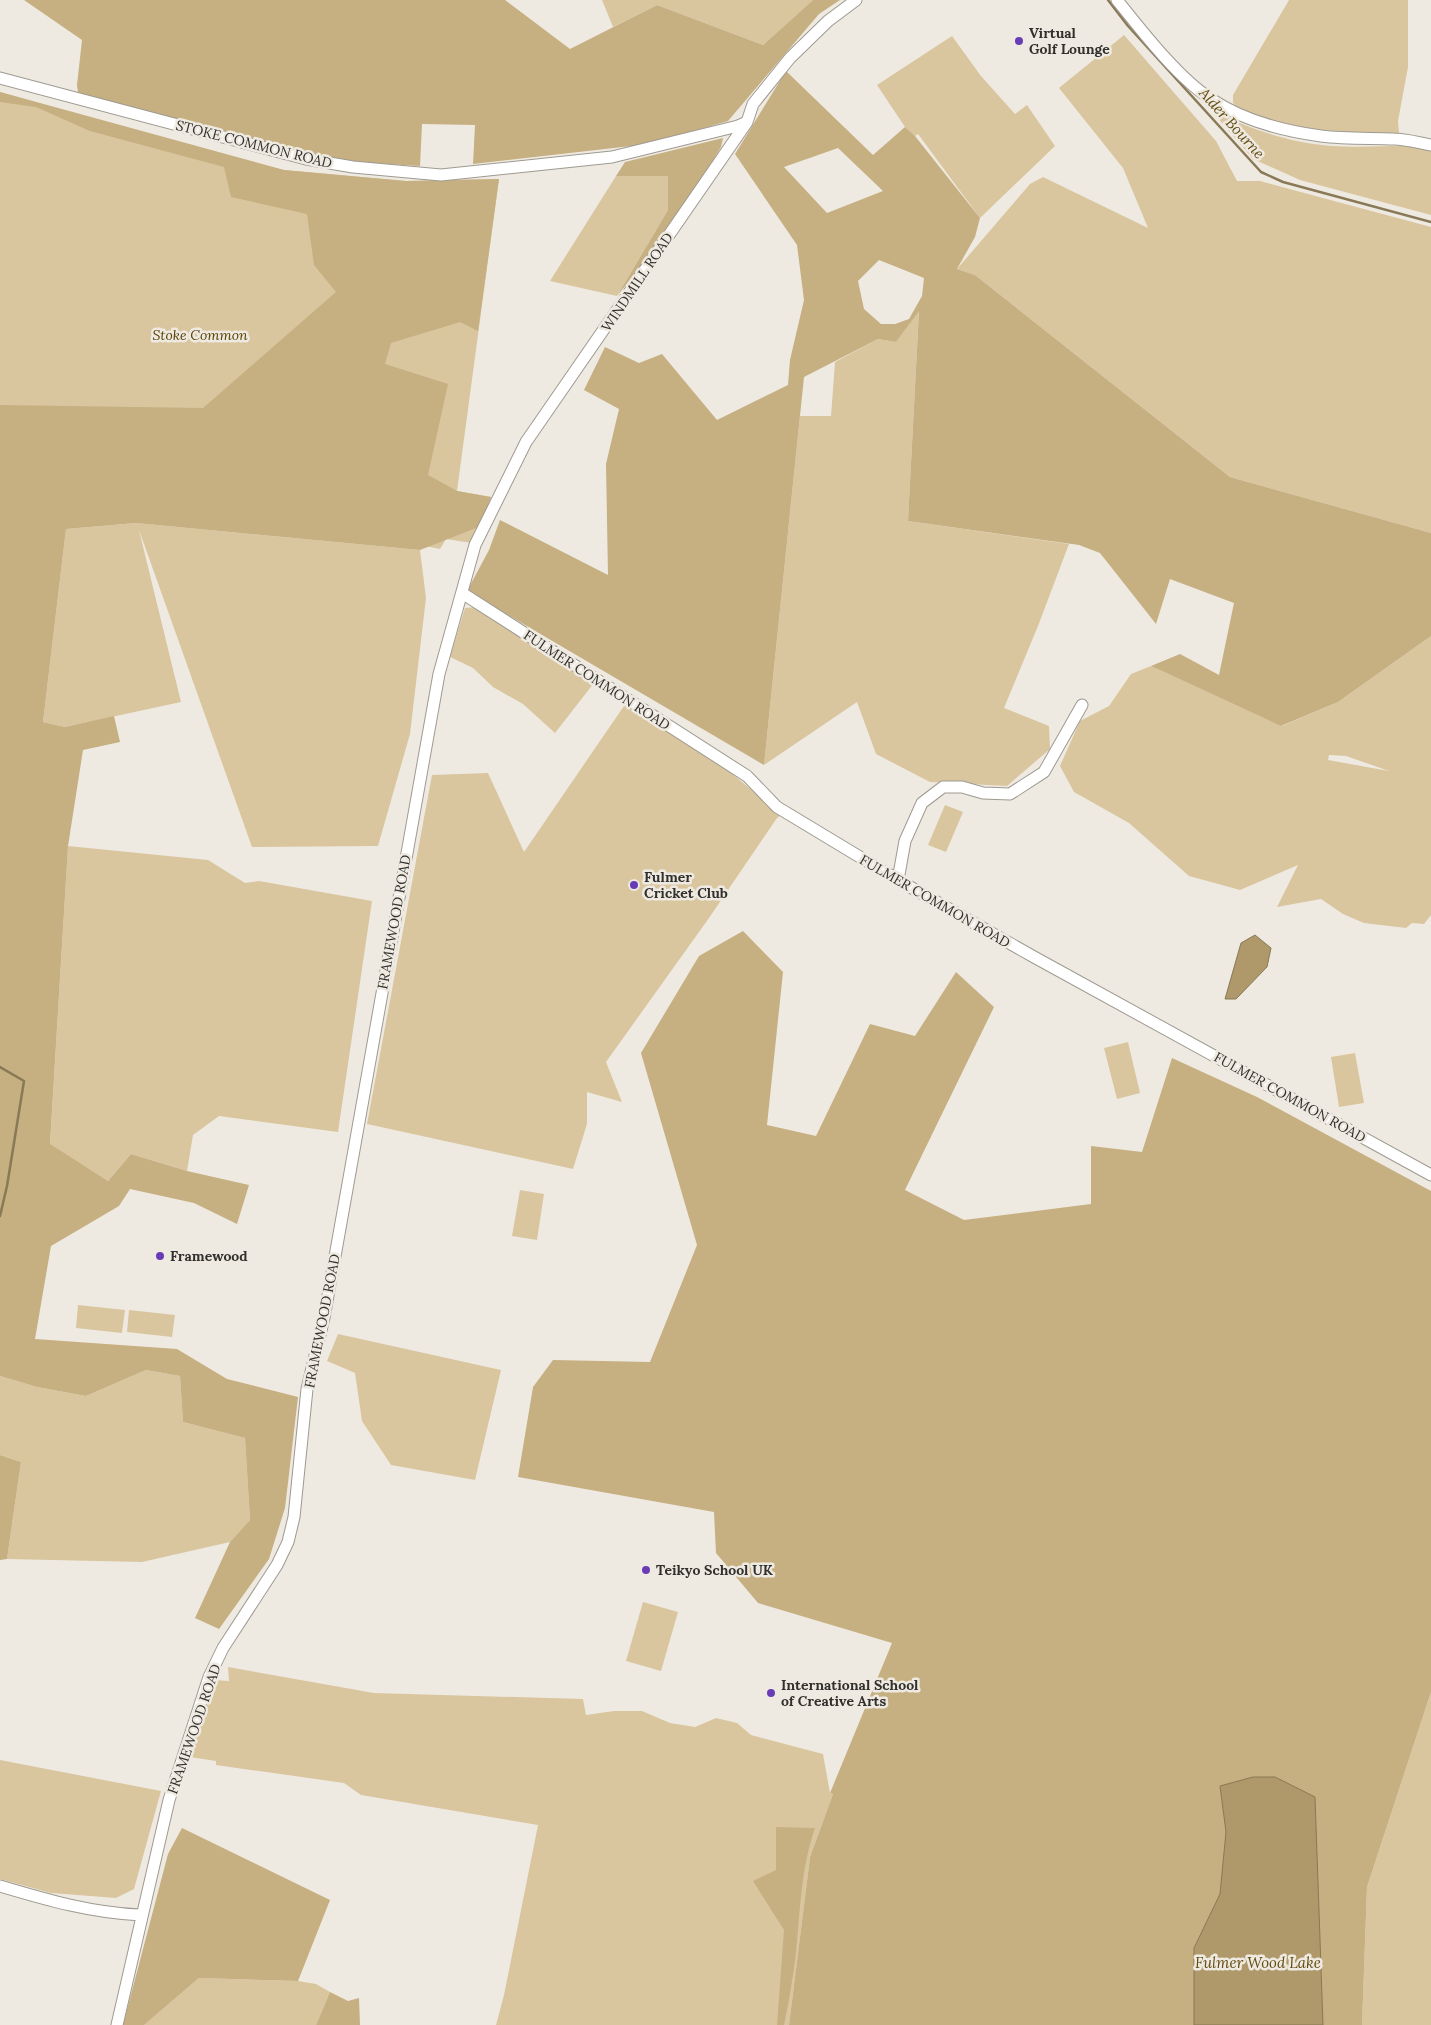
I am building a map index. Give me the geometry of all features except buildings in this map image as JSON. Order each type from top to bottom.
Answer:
[{"type":"street","name":"WINDMILL ROAD","points":[[462,593],[474,545],[526,442],[747,122],[753,104],[790,58],[828,22],[856,0]]},
{"type":"street","points":[[1117,0],[1179,71],[1199,90],[1211,99],[1249,120],[1285,130],[1322,136],[1396,139],[1431,145]]},
{"type":"street","name":"STOKE COMMON ROAD","points":[[0,78],[306,160],[353,167],[441,175],[612,157],[738,126],[747,122]]},
{"type":"street","name":"FULMER COMMON ROAD","points":[[462,593],[746,776],[777,807],[898,880],[1034,957],[1431,1175]]},
{"type":"street","name":"FRAMEWOOD ROAD","points":[[117,2025],[169,1800],[209,1677],[223,1648],[277,1566],[288,1542],[294,1517],[307,1389],[324,1318],[439,674],[462,593]]},
{"type":"street","points":[[898,880],[905,841],[922,803],[943,787],[962,787],[983,793],[1010,794],[1044,772],[1082,705]]},
{"type":"street","points":[[0,1886],[64,1905],[100,1912],[141,1915]]},
{"type":"green space","points":[[602,0],[813,0],[763,45],[657,5],[613,27]]},
{"type":"green space","points":[[1289,0],[1408,0],[1408,67],[1398,121],[1399,133],[1350,132],[1303,127],[1256,115],[1233,103],[1233,95]]},
{"type":"green space","points":[[1124,35],[1216,141],[1237,181],[1260,181],[1431,227],[1431,533],[1230,477],[975,275],[957,269],[1030,184],[1043,177],[1148,228],[1123,168],[1059,88]]},
{"type":"green space","points":[[952,36],[981,76],[1015,114],[1027,105],[1055,146],[980,218],[918,134],[915,136],[905,127],[877,85]]},
{"type":"green space","name":"Stoke Common","points":[[0,92],[170,142],[284,170],[406,181],[499,179],[457,491],[491,497],[472,543],[446,539],[440,549],[425,546],[0,431]]},
{"type":"green space","points":[[1211,110],[1255,129],[1301,142],[1343,147],[1420,146],[1431,148],[1431,215],[1300,180],[1253,159]]},
{"type":"green space","points":[[668,175],[668,210],[617,296],[550,281],[616,176]]},
{"type":"green space","points":[[919,310],[908,521],[1069,544],[1004,708],[1049,726],[1050,749],[1007,786],[930,782],[876,754],[857,702],[764,765],[800,416],[831,416],[835,362],[878,339],[896,342]]},
{"type":"green space","points":[[136,523],[420,550],[426,598],[410,734],[378,846],[252,847],[139,530],[181,702],[65,727],[43,722],[66,529]]},
{"type":"green space","points":[[476,607],[594,683],[555,733],[523,704],[493,687],[473,668],[450,657],[465,608]]},
{"type":"green space","points":[[1431,636],[1431,915],[1424,924],[1412,923],[1406,928],[1364,923],[1343,914],[1321,899],[1277,907],[1298,865],[1240,890],[1189,876],[1129,823],[1074,792],[1060,766],[1080,721],[1109,706],[1131,674],[1151,666],[1282,726],[1338,702]],"holes":[[[1329,755],[1346,756],[1389,771],[1328,760]]]},
{"type":"green space","points":[[626,703],[729,771],[781,815],[777,818],[709,918],[606,1062],[622,1102],[587,1092],[587,1124],[573,1169],[367,1124],[432,775],[488,773],[524,852]]},
{"type":"green space","points":[[945,805],[963,812],[946,852],[928,845]]},
{"type":"green space","points":[[68,846],[208,860],[245,883],[259,881],[372,901],[338,1132],[219,1116],[193,1135],[187,1171],[131,1154],[108,1181],[50,1145]]},
{"type":"green space","points":[[1128,1042],[1140,1093],[1117,1099],[1104,1048]]},
{"type":"green space","points":[[1355,1053],[1364,1103],[1339,1107],[1331,1057]]},
{"type":"green space","points":[[520,1190],[544,1194],[537,1240],[512,1236]]},
{"type":"green space","points":[[78,1305],[125,1310],[122,1333],[76,1328]]},
{"type":"green space","points":[[129,1310],[175,1315],[172,1337],[127,1332]]},
{"type":"green space","points":[[338,1334],[501,1370],[475,1480],[391,1465],[362,1421],[355,1373],[327,1361]]},
{"type":"green space","points":[[146,1370],[180,1376],[183,1422],[245,1438],[250,1520],[230,1542],[142,1562],[7,1559],[21,1462],[0,1455],[0,1376],[37,1387],[86,1396]]},
{"type":"green space","points":[[643,1602],[678,1612],[661,1671],[626,1661]]},
{"type":"green space","points":[[228,1667],[374,1693],[583,1699],[586,1715],[614,1711],[642,1711],[670,1723],[695,1727],[716,1718],[737,1723],[751,1735],[823,1754],[830,1793],[833,1794],[810,1857],[789,2025],[496,2025],[504,1995],[538,1825],[361,1795],[344,1783],[216,1765],[216,1761],[190,1757],[215,1680],[229,1681]]},
{"type":"green space","points":[[1431,1692],[1431,2025],[1362,2025],[1367,1887]]},
{"type":"green space","points":[[0,1760],[161,1791],[134,1889],[116,1898],[51,1893],[0,1879]]},
{"type":"green space","points":[[199,1978],[298,1981],[316,1984],[330,1992],[316,2025],[144,2025]]},
{"type":"shaded area","points":[[24,0],[505,0],[570,49],[657,5],[763,45],[813,0],[840,0],[819,14],[728,121],[649,144],[473,164],[475,125],[422,124],[420,166],[355,162],[307,154],[78,93],[77,85],[82,40]]},
{"type":"shaded area","points":[[786,71],[873,155],[905,127],[915,136],[980,218],[975,237],[957,269],[975,275],[1230,477],[1431,533],[1431,636],[1338,702],[1281,726],[1151,666],[1180,654],[1219,675],[1234,603],[1170,579],[1156,624],[1100,553],[1079,545],[908,521],[919,311],[896,342],[878,339],[804,377],[764,765],[467,591],[489,550],[500,520],[608,575],[606,464],[619,409],[584,390],[605,347],[639,363],[662,354],[717,420],[788,385],[790,360],[804,300],[797,245],[735,154]],"holes":[[[838,148],[883,191],[827,213],[784,167]],[[879,260],[924,278],[922,296],[909,319],[895,324],[881,324],[864,309],[858,281]]]},
{"type":"shaded area","points":[[0,92],[284,170],[406,181],[499,179],[478,331],[460,322],[391,343],[385,364],[448,384],[428,475],[457,491],[491,497],[481,526],[420,550],[136,523],[66,529],[43,722],[65,727],[114,716],[120,742],[83,750],[68,846],[50,1144],[108,1181],[131,1154],[187,1171],[249,1185],[237,1224],[194,1203],[130,1189],[119,1206],[51,1246],[35,1339],[177,1349],[227,1379],[298,1397],[285,1508],[269,1559],[219,1629],[195,1618],[230,1542],[250,1520],[245,1438],[183,1422],[180,1376],[146,1370],[86,1396],[37,1387],[0,1376],[0,405],[203,408],[336,292],[314,265],[307,214],[231,197],[224,167],[90,131],[36,107],[0,102]]},
{"type":"shaded area","points":[[723,138],[721,147],[673,227],[617,296],[668,210],[668,176],[616,176],[625,162]]},
{"type":"shaded area","points":[[743,931],[783,972],[767,1125],[816,1136],[870,1024],[915,1036],[956,972],[994,1007],[905,1190],[964,1220],[1091,1204],[1091,1146],[1142,1152],[1172,1058],[1257,1097],[1431,1191],[1431,1692],[1367,1887],[1362,2025],[789,2025],[810,1857],[833,1794],[830,1793],[892,1643],[758,1603],[716,1553],[714,1512],[518,1477],[533,1387],[553,1360],[650,1362],[697,1245],[641,1053],[699,956]]},
{"type":"shaded area","points":[[0,1455],[21,1462],[7,1559],[0,1560]]},
{"type":"shaded area","points":[[776,1827],[815,1828],[804,1874],[795,1962],[784,2025],[777,2025],[784,1930],[753,1881],[776,1870]]},
{"type":"shaded area","points":[[182,1828],[330,1900],[298,1981],[199,1978],[144,2025],[123,2025],[168,1854]]},
{"type":"shaded area","points":[[330,1992],[348,2001],[359,1998],[360,2025],[316,2025]]},
{"type":"water","points":[[1255,935],[1271,948],[1267,967],[1236,999],[1225,999],[1241,943]]},
{"type":"water","name":"Fulmer Wood Lake","points":[[1253,1777],[1275,1777],[1315,1797],[1323,2025],[1194,2025],[1194,1948],[1220,1894],[1226,1832],[1220,1786]]},
{"type":"waterway","name":"Alder Bourne","points":[[1108,0],[1128,26],[1261,172],[1283,182],[1431,222]]},
{"type":"waterway","points":[[0,1067],[24,1081],[7,1186],[0,1216]]},
{"type":"place","name":"Virtual Golf Lounge","points":[[1019,41]]},
{"type":"place","name":"Fulmer Cricket Club","points":[[634,885]]},
{"type":"place","name":"Framewood","points":[[160,1256]]},
{"type":"place","name":"Teikyo School UK","points":[[646,1570]]},
{"type":"place","name":"International School of Creative Arts","points":[[771,1693]]}]
